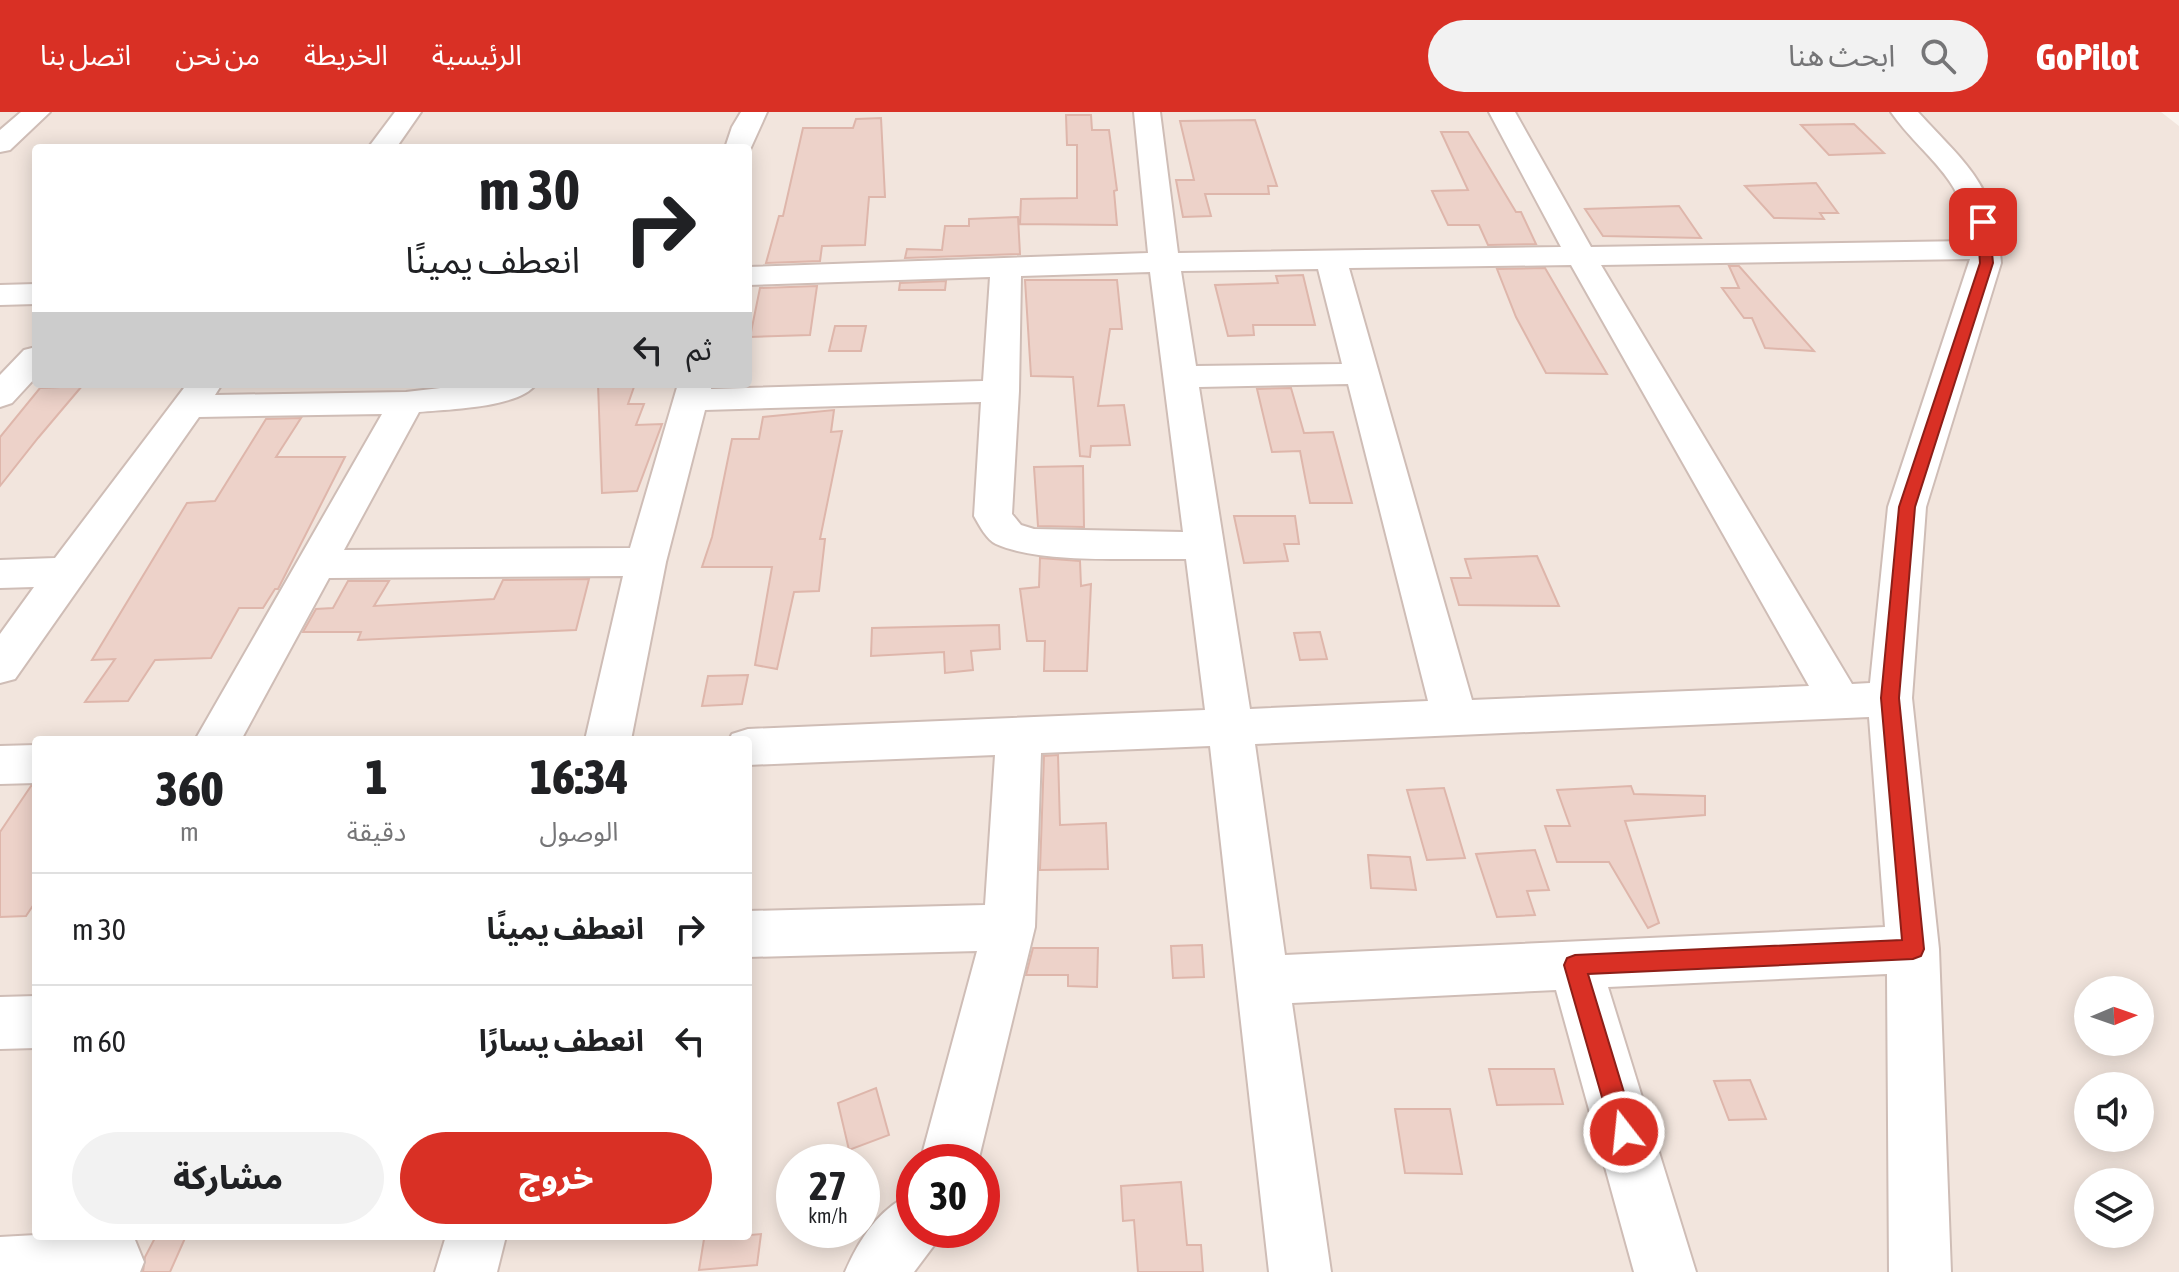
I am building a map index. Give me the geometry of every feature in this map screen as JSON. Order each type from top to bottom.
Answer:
[{"type":"street","points":[[0,144],[37,112]]},
{"type":"street","points":[[385,144],[408,112]]},
{"type":"street","points":[[740,144],[754,112]]},
{"type":"street","points":[[1147,112],[1164,262],[1230,727],[1300,1272]]},
{"type":"street","points":[[1502,112],[1580,255],[1840,702]]},
{"type":"street","points":[[1904,112],[1970,186],[1983,222],[1986,263],[1907,507],[1890,698],[1913,949],[1920,1272]]},
{"type":"street","points":[[752,276],[1164,262],[1985,250]]},
{"type":"street","points":[[1331,259],[1455,719]]},
{"type":"street","points":[[1006,267],[1002,391],[993,516],[1007,534],[1034,542],[1204,546]]},
{"type":"street","points":[[0,295],[32,294]]},
{"type":"street","points":[[0,396],[32,361]]},
{"type":"street","points":[[1180,377],[1362,374]]},
{"type":"street","points":[[0,667],[196,395],[406,403],[510,388]]},
{"type":"street","points":[[609,736],[646,562],[693,392],[1002,391]]},
{"type":"street","points":[[220,736],[406,403]]},
{"type":"street","points":[[316,564],[646,562]]},
{"type":"street","points":[[0,574],[66,572]]},
{"type":"street","points":[[752,747],[1890,698]]},
{"type":"street","points":[[954,1144],[1009,927],[1019,735]]},
{"type":"street","points":[[0,765],[32,764]]},
{"type":"street","points":[[752,934],[1009,927]]},
{"type":"street","points":[[1262,980],[1913,949]]},
{"type":"street","points":[[1575,965],[1665,1272]]},
{"type":"street","points":[[0,1023],[32,1022]]},
{"type":"street","points":[[466,1272],[475,1240]]},
{"type":"street","points":[[876,1272],[896,1246]]},
{"type":"street","points":[[0,1268],[116,1257]]},
{"type":"shaded area","points":[[0,112],[2161,112],[2179,126],[2179,1272],[0,1272]]},
{"type":"building","points":[[1066,115],[1091,115],[1092,130],[1109,130],[1117,190],[1114,191],[1117,225],[1020,224],[1021,199],[1077,198],[1077,145],[1067,145]]},
{"type":"building","points":[[881,118],[885,197],[869,197],[865,245],[822,246],[820,261],[766,263],[779,216],[783,216],[803,128],[853,128],[856,119]]},
{"type":"building","points":[[1255,120],[1277,186],[1268,186],[1269,194],[1205,194],[1211,216],[1183,217],[1176,180],[1194,180],[1180,121]]},
{"type":"building","points":[[1854,124],[1884,153],[1829,155],[1801,125]]},
{"type":"building","points":[[1441,132],[1468,132],[1516,212],[1521,212],[1536,244],[1488,245],[1479,225],[1448,225],[1432,191],[1468,190]]},
{"type":"building","points":[[1816,183],[1838,213],[1820,213],[1824,219],[1774,218],[1745,186]]},
{"type":"building","points":[[1679,206],[1701,238],[1603,236],[1585,209]]},
{"type":"building","points":[[1018,217],[1020,254],[905,258],[907,249],[942,250],[945,226],[969,226],[969,219]]},
{"type":"building","points":[[1729,266],[1739,266],[1814,351],[1765,348],[1752,318],[1744,318],[1722,288],[1739,288]]},
{"type":"building","points":[[1545,268],[1607,374],[1546,373],[1516,317],[1497,269]]},
{"type":"building","points":[[1303,275],[1315,325],[1253,325],[1254,335],[1228,336],[1215,285],[1278,283],[1276,276]]},
{"type":"building","points":[[1025,280],[1117,280],[1122,329],[1110,329],[1098,406],[1124,405],[1130,445],[1091,446],[1090,457],[1080,456],[1073,377],[1031,376]]},
{"type":"building","points":[[946,281],[945,290],[899,290],[900,283]]},
{"type":"building","points":[[817,286],[810,335],[752,337],[760,288]]},
{"type":"building","points":[[835,326],[866,326],[861,351],[829,351]]},
{"type":"building","points":[[40,388],[80,388],[0,486],[0,437]]},
{"type":"building","points":[[598,388],[634,388],[628,404],[644,404],[636,425],[662,424],[637,491],[602,493]]},
{"type":"building","points":[[1291,388],[1304,433],[1333,432],[1352,503],[1310,503],[1300,451],[1272,452],[1257,389]]},
{"type":"building","points":[[834,410],[831,432],[842,431],[820,539],[825,539],[819,591],[794,592],[777,669],[755,665],[772,567],[702,567],[712,537],[732,439],[759,439],[763,417]]},
{"type":"building","points":[[301,418],[276,457],[345,457],[278,589],[263,608],[239,608],[211,658],[155,660],[128,701],[85,702],[115,659],[92,660],[187,503],[215,501],[266,419]]},
{"type":"building","points":[[1083,466],[1084,527],[1038,526],[1034,467]]},
{"type":"building","points":[[1234,516],[1295,516],[1299,544],[1284,544],[1288,561],[1244,563]]},
{"type":"building","points":[[1537,556],[1559,606],[1459,605],[1451,578],[1471,578],[1465,559]]},
{"type":"building","points":[[1040,558],[1080,561],[1081,586],[1091,584],[1087,671],[1044,671],[1045,641],[1027,641],[1020,589],[1039,587]]},
{"type":"building","points":[[589,579],[576,630],[358,640],[361,632],[303,632],[316,609],[333,608],[348,581],[389,581],[374,606],[494,599],[503,580]]},
{"type":"building","points":[[999,625],[1000,649],[971,651],[973,670],[945,673],[944,652],[871,656],[872,628]]},
{"type":"building","points":[[1320,632],[1327,659],[1300,660],[1294,633]]},
{"type":"building","points":[[748,675],[742,704],[702,706],[708,676]]},
{"type":"building","points":[[1058,755],[1060,825],[1106,823],[1108,869],[1040,870],[1044,756]]},
{"type":"building","points":[[32,786],[32,907],[26,916],[0,917],[0,832]]},
{"type":"building","points":[[1631,786],[1634,794],[1705,796],[1705,815],[1625,821],[1659,923],[1648,928],[1609,862],[1557,862],[1545,826],[1570,826],[1557,790]]},
{"type":"building","points":[[1444,788],[1465,858],[1427,860],[1407,790]]},
{"type":"building","points":[[1535,850],[1549,890],[1527,891],[1535,915],[1497,917],[1476,854]]},
{"type":"building","points":[[1368,855],[1410,857],[1416,890],[1371,888]]},
{"type":"building","points":[[1202,945],[1204,977],[1173,978],[1171,946]]},
{"type":"building","points":[[1033,948],[1098,948],[1097,987],[1068,986],[1068,975],[1026,975]]},
{"type":"building","points":[[1489,1069],[1554,1069],[1563,1104],[1497,1105]]},
{"type":"building","points":[[1750,1080],[1766,1119],[1729,1120],[1714,1081]]},
{"type":"building","points":[[876,1088],[889,1135],[865,1144],[848,1144],[838,1103]]},
{"type":"building","points":[[1395,1109],[1450,1109],[1462,1174],[1405,1173]]},
{"type":"building","points":[[1181,1182],[1187,1245],[1201,1245],[1203,1272],[1138,1272],[1134,1220],[1123,1221],[1121,1186]]},
{"type":"building","points":[[761,1234],[757,1265],[699,1270],[704,1240],[752,1240],[752,1235]]},
{"type":"building","points":[[154,1240],[184,1240],[170,1272],[143,1272],[145,1257]]},
{"type":"route","points":[[1624,1132],[1575,965],[1913,949],[1890,698],[1907,507],[1986,263],[1983,222]]}]
